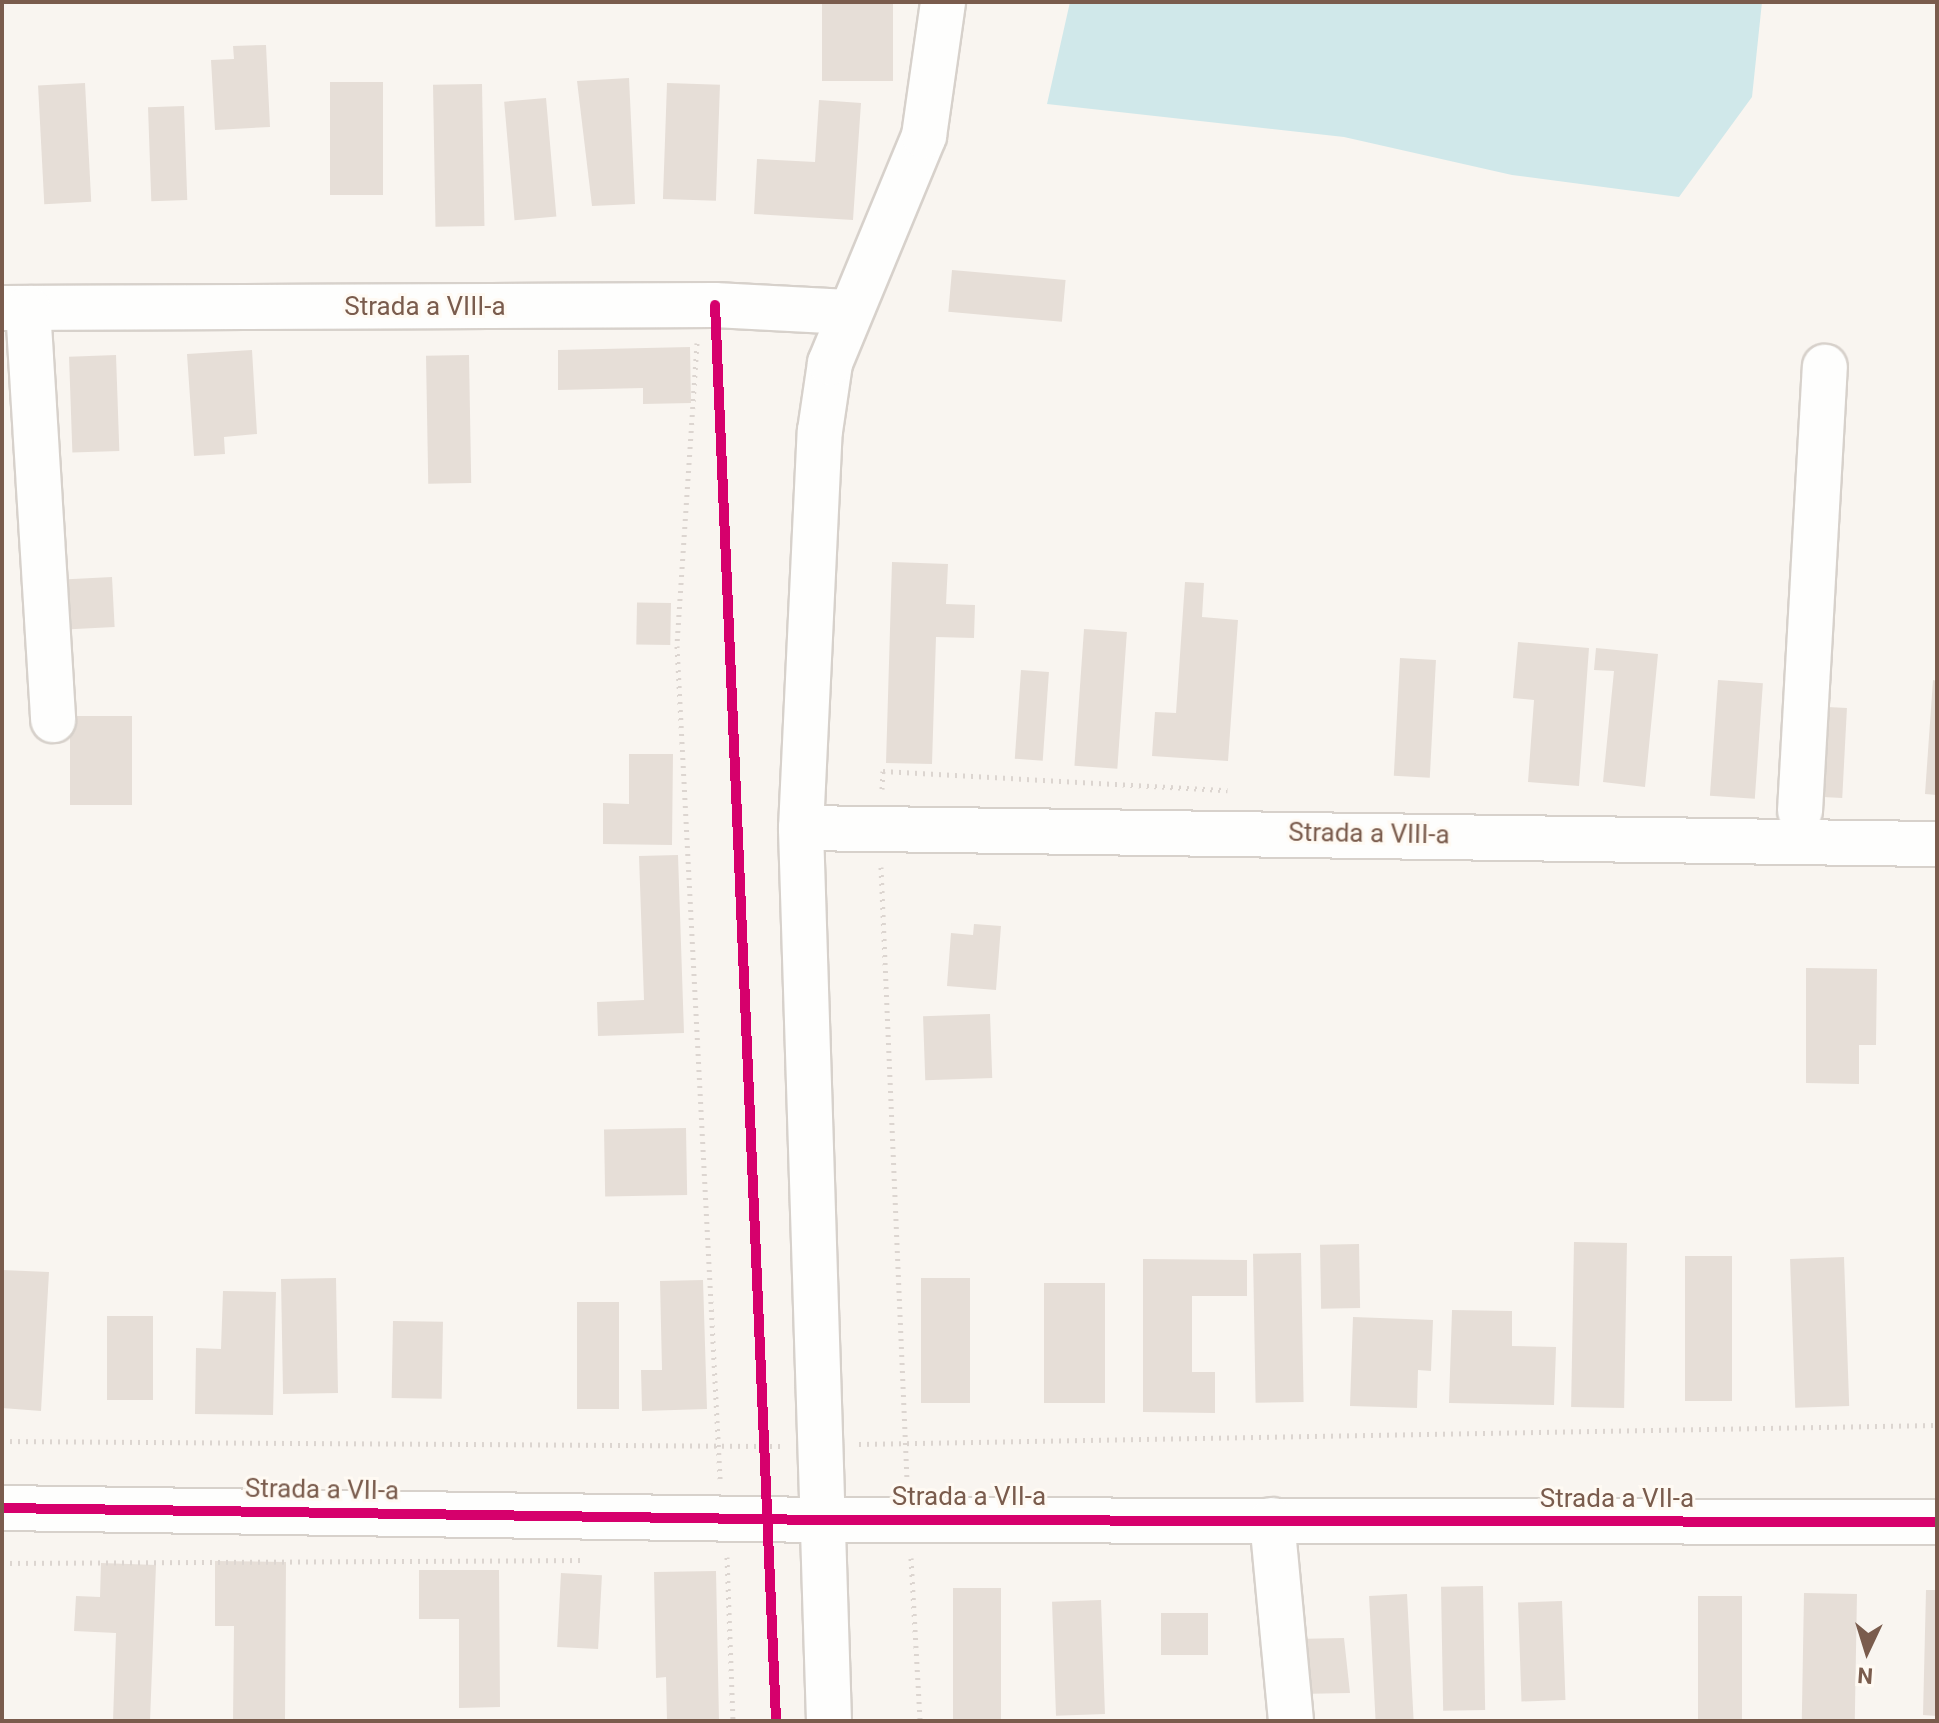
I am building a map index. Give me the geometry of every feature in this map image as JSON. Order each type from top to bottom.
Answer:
[{"type":"street","points":[[829,1721],[815,1444],[801,828],[820,431],[830,363],[848,312],[924,136],[943,2]]},
{"type":"street","name":"Strada a VIII-a","points":[[15,308],[697,306],[848,312]]},
{"type":"street","points":[[15,308],[53,720]]},
{"type":"street","points":[[1800,811],[1825,367]]},
{"type":"street","name":"Strada a VIII-a","points":[[801,828],[1937,844]]},
{"type":"street","name":"Strada a VII-a","points":[[2,1508],[819,1520],[1937,1522]]},
{"type":"street","points":[[1272,1520],[1291,1721]]},
{"type":"path","points":[[697,306],[676,632],[718,1448],[743,1517]]},
{"type":"path","points":[[879,828],[907,1443],[907,1519],[920,1721]]},
{"type":"path","points":[[2,1441],[718,1448],[1937,1425]]},
{"type":"path","points":[[733,1721],[727,1560],[743,1517],[762,1447],[761,1431]]},
{"type":"path","points":[[2,1563],[599,1560]]},
{"type":"path","points":[[713,1560],[727,1560]]},
{"type":"water","points":[[1070,2],[1762,2],[1752,97],[1679,197],[1512,175],[1344,137],[1047,104]]},
{"type":"building","points":[[822,2],[893,2],[893,81],[822,81]]},
{"type":"building","points":[[266,45],[270,127],[215,130],[211,60],[234,59],[233,46]]},
{"type":"building","points":[[629,78],[635,204],[592,206],[577,81]]},
{"type":"building","points":[[330,82],[383,82],[383,195],[330,195]]},
{"type":"building","points":[[85,83],[91,202],[44,204],[38,85]]},
{"type":"building","points":[[667,83],[720,85],[716,201],[663,199]]},
{"type":"building","points":[[482,84],[484,226],[435,227],[433,85]]},
{"type":"building","points":[[546,98],[556,217],[515,220],[504,102]]},
{"type":"building","points":[[819,100],[861,103],[853,220],[754,214],[757,159],[815,162]]},
{"type":"building","points":[[184,106],[187,200],[151,201],[148,107]]},
{"type":"building","points":[[952,270],[1066,280],[1062,322],[948,312]]},
{"type":"building","points":[[690,347],[691,403],[643,404],[643,388],[558,390],[558,350]]},
{"type":"building","points":[[252,350],[257,434],[224,437],[225,454],[194,456],[187,354]]},
{"type":"building","points":[[116,355],[119,451],[72,453],[69,357]]},
{"type":"building","points":[[469,355],[471,483],[428,484],[426,356]]},
{"type":"building","points":[[892,562],[948,564],[946,604],[975,605],[974,638],[936,637],[932,764],[886,763]]},
{"type":"building","points":[[112,577],[115,627],[61,630],[58,580]]},
{"type":"building","points":[[1185,582],[1204,583],[1202,617],[1238,620],[1228,761],[1152,756],[1155,712],[1176,713]]},
{"type":"building","points":[[637,602],[671,603],[670,645],[636,644]]},
{"type":"building","points":[[1084,629],[1127,632],[1117,769],[1074,766]]},
{"type":"building","points":[[1518,642],[1589,648],[1579,786],[1528,782],[1534,700],[1513,698]]},
{"type":"building","points":[[1596,648],[1658,654],[1645,787],[1603,782],[1614,671],[1594,670]]},
{"type":"building","points":[[1400,658],[1436,660],[1430,778],[1394,776]]},
{"type":"building","points":[[1021,670],[1049,672],[1043,761],[1015,759]]},
{"type":"building","points":[[1718,680],[1763,683],[1755,799],[1710,796]]},
{"type":"building","points":[[1933,680],[1937,681],[1937,795],[1925,794]]},
{"type":"building","points":[[1808,706],[1847,708],[1842,798],[1803,796]]},
{"type":"building","points":[[70,716],[132,716],[132,805],[70,805]]},
{"type":"building","points":[[629,754],[673,754],[672,845],[603,844],[603,803],[629,804]]},
{"type":"building","points":[[678,855],[684,1033],[598,1036],[597,1002],[644,1000],[639,856]]},
{"type":"building","points":[[974,924],[1001,926],[996,990],[947,986],[951,933],[973,935]]},
{"type":"building","points":[[1806,968],[1877,969],[1876,1045],[1859,1045],[1859,1084],[1806,1083]]},
{"type":"building","points":[[990,1014],[992,1078],[925,1080],[923,1016]]},
{"type":"building","points":[[686,1128],[687,1195],[605,1196],[604,1129]]},
{"type":"building","points":[[1574,1242],[1627,1243],[1624,1408],[1571,1407]]},
{"type":"building","points":[[1359,1244],[1360,1308],[1321,1309],[1320,1245]]},
{"type":"building","points":[[1301,1253],[1304,1402],[1256,1403],[1253,1254]]},
{"type":"building","points":[[1685,1256],[1732,1256],[1732,1401],[1685,1401]]},
{"type":"building","points":[[1844,1257],[1849,1406],[1795,1408],[1790,1259]]},
{"type":"building","points":[[1143,1259],[1247,1260],[1247,1296],[1192,1296],[1192,1372],[1215,1372],[1215,1413],[1143,1412]]},
{"type":"building","points":[[2,1270],[49,1272],[41,1411],[2,1408]]},
{"type":"building","points":[[336,1278],[338,1393],[283,1394],[281,1279]]},
{"type":"building","points":[[921,1278],[970,1278],[970,1403],[921,1403]]},
{"type":"building","points":[[703,1280],[707,1409],[642,1411],[641,1370],[662,1370],[660,1281]]},
{"type":"building","points":[[1044,1283],[1105,1283],[1105,1403],[1044,1403]]},
{"type":"building","points":[[223,1291],[276,1292],[273,1415],[195,1414],[196,1348],[221,1349]]},
{"type":"building","points":[[577,1302],[619,1302],[619,1409],[577,1409]]},
{"type":"building","points":[[1452,1310],[1512,1311],[1512,1346],[1556,1347],[1554,1405],[1449,1403]]},
{"type":"building","points":[[107,1316],[153,1316],[153,1400],[107,1400]]},
{"type":"building","points":[[1353,1317],[1433,1320],[1431,1371],[1418,1370],[1417,1408],[1350,1406]]},
{"type":"building","points":[[393,1321],[443,1322],[442,1399],[392,1398]]},
{"type":"building","points":[[215,1561],[286,1562],[285,1721],[233,1721],[234,1626],[215,1626]]},
{"type":"building","points":[[101,1563],[156,1565],[150,1721],[113,1721],[116,1633],[74,1631],[76,1596],[100,1597]]},
{"type":"building","points":[[419,1570],[499,1570],[500,1707],[459,1708],[459,1619],[419,1619]]},
{"type":"building","points":[[716,1571],[719,1721],[667,1721],[666,1677],[656,1678],[654,1572]]},
{"type":"building","points":[[561,1573],[602,1575],[598,1649],[557,1647]]},
{"type":"building","points":[[1483,1586],[1485,1710],[1443,1711],[1441,1587]]},
{"type":"building","points":[[953,1588],[1001,1588],[1001,1721],[953,1721]]},
{"type":"building","points":[[1926,1590],[1937,1590],[1937,1716],[1923,1715]]},
{"type":"building","points":[[1804,1593],[1857,1594],[1855,1721],[1802,1721]]},
{"type":"building","points":[[1407,1594],[1414,1721],[1376,1721],[1369,1596]]},
{"type":"building","points":[[1698,1596],[1742,1596],[1742,1721],[1698,1721]]},
{"type":"building","points":[[1101,1600],[1105,1714],[1056,1716],[1052,1602]]},
{"type":"building","points":[[1562,1601],[1565,1700],[1521,1701],[1518,1603]]},
{"type":"building","points":[[1161,1613],[1208,1613],[1208,1655],[1161,1655]]},
{"type":"building","points":[[1344,1638],[1350,1693],[1299,1694],[1294,1639]]},
{"type":"cycle path","points":[[715,305],[776,1721]]},
{"type":"cycle path","points":[[2,1508],[819,1520],[1937,1522]]}]
